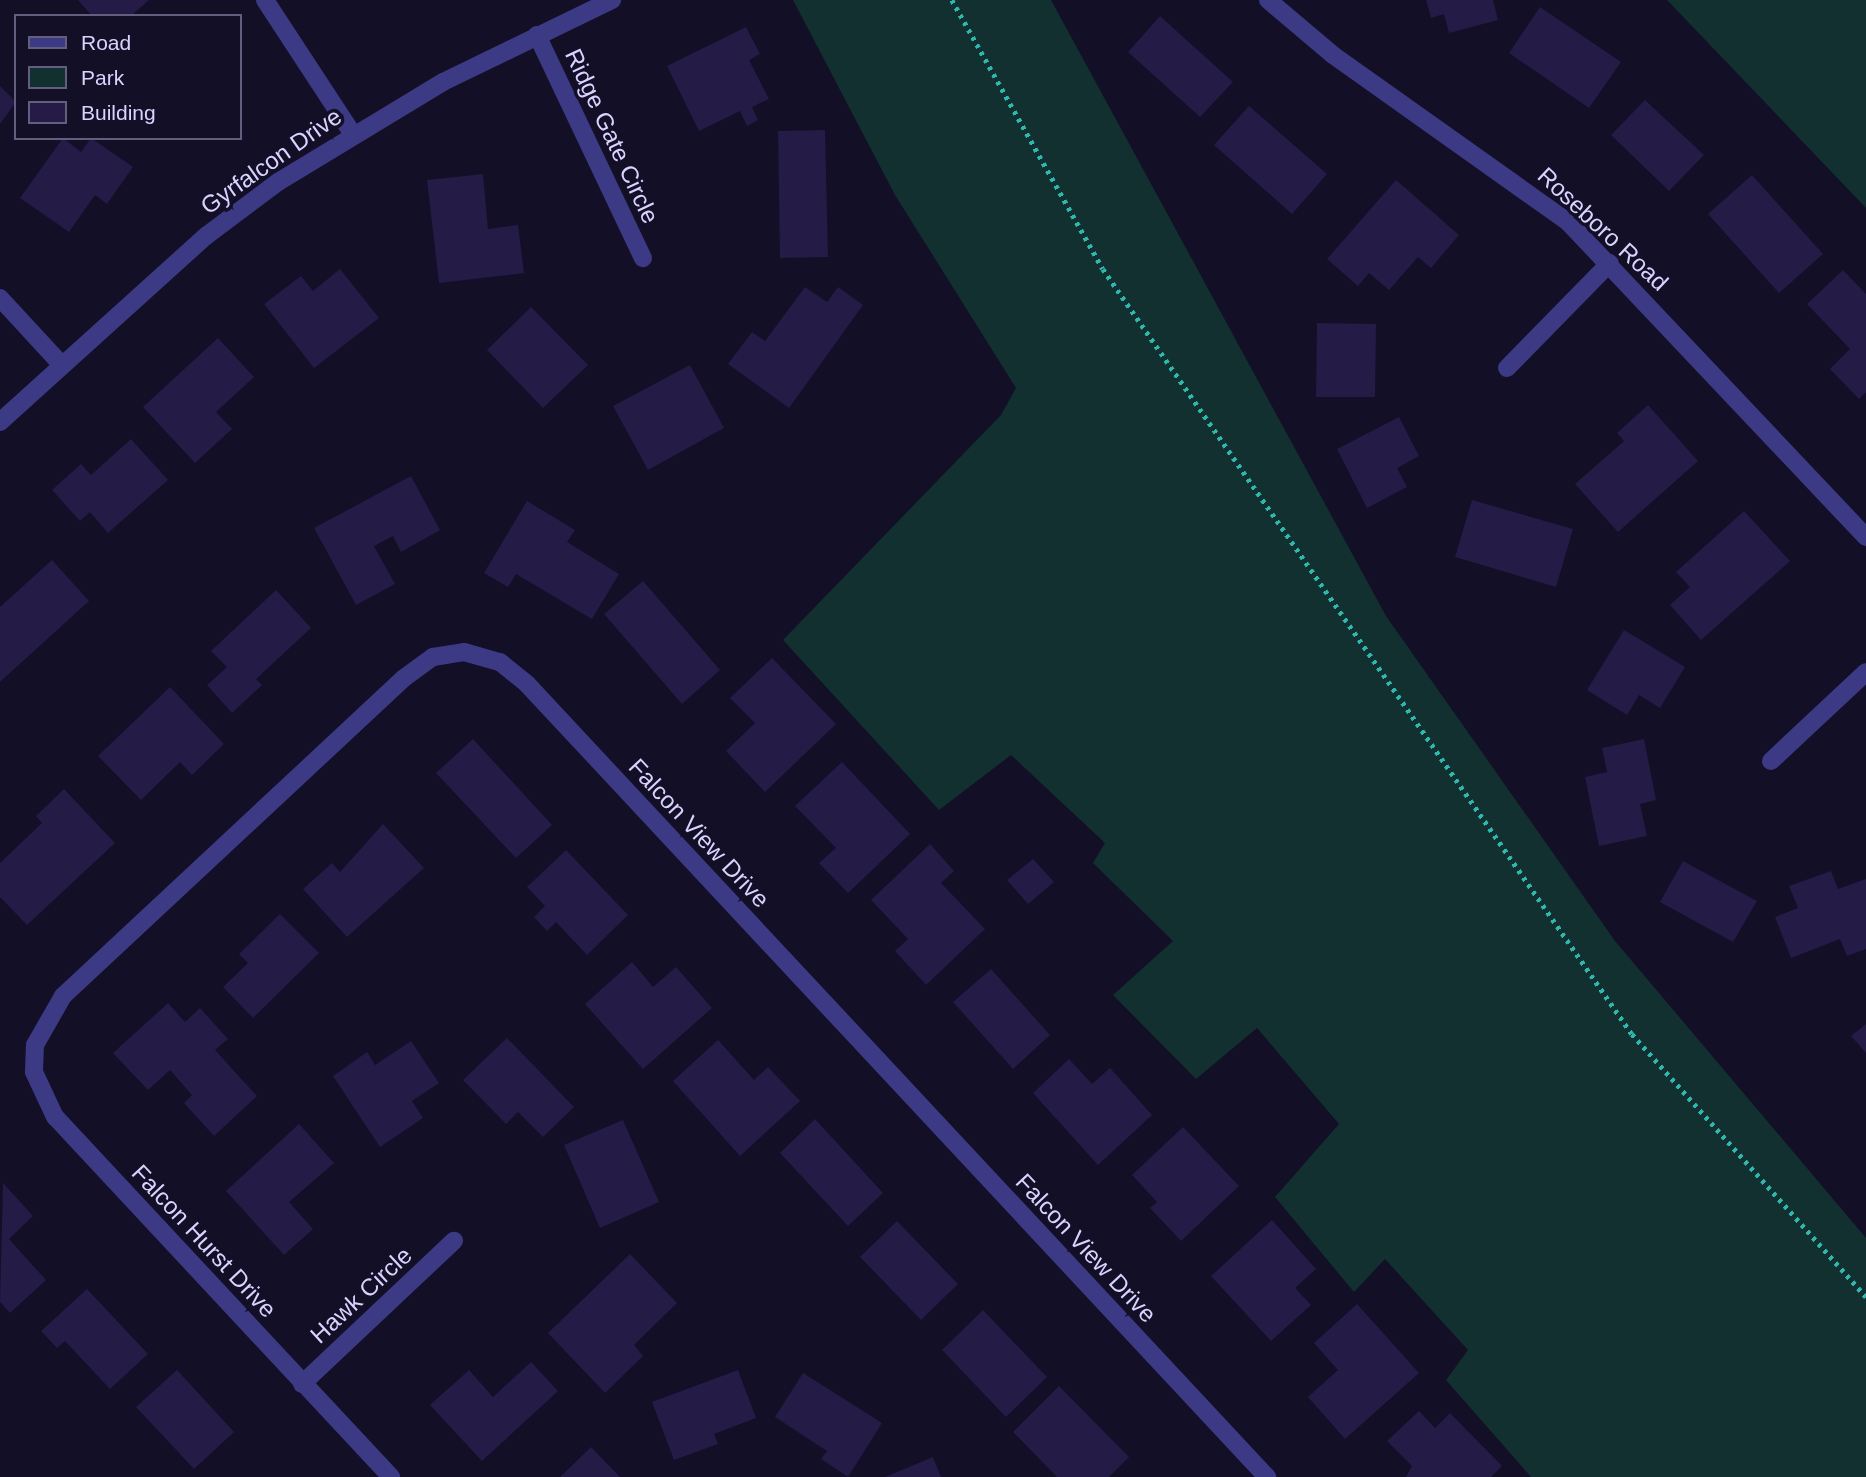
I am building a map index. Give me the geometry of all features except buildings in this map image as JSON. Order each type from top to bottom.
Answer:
[{"type":"street","points":[[265,0],[352,133]]},
{"type":"street","name":"Gyrfalcon Drive","points":[[0,422],[61,364],[206,236],[352,133],[537,35],[612,0]]},
{"type":"street","name":"Roseboro Road","points":[[1268,0],[1334,55],[1519,182],[1609,263],[1866,537]]},
{"type":"street","name":"Ridge Gate Circle","points":[[537,35],[643,258]]},
{"type":"street","points":[[1507,368],[1609,263]]},
{"type":"street","points":[[0,298],[61,364]]},
{"type":"street","name":"Falcon View Drive","points":[[48,1018],[63,996],[404,678],[433,657],[464,652],[500,662],[1267,1477]]},
{"type":"street","points":[[1771,761],[1866,672]]},
{"type":"street","name":"Falcon Hurst Drive","points":[[48,1018],[35,1045],[41,1097],[302,1384],[391,1477]]},
{"type":"street","name":"Hawk Circle","points":[[302,1384],[454,1241]]},
{"type":"path","points":[[952,0],[1103,270],[1632,1034],[1866,1297]]},
{"type":"green space","points":[[793,0],[1051,0],[1386,616],[1615,941],[1866,1238],[1866,1477],[1531,1477],[1446,1380],[1468,1350],[1385,1259],[1354,1292],[1275,1197],[1339,1124],[1257,1028],[1196,1079],[1113,995],[1173,941],[1093,863],[1105,843],[1011,755],[939,810],[783,640],[1001,415],[1016,388],[895,195]]},
{"type":"green space","points":[[1667,0],[1866,0],[1866,208]]}]
